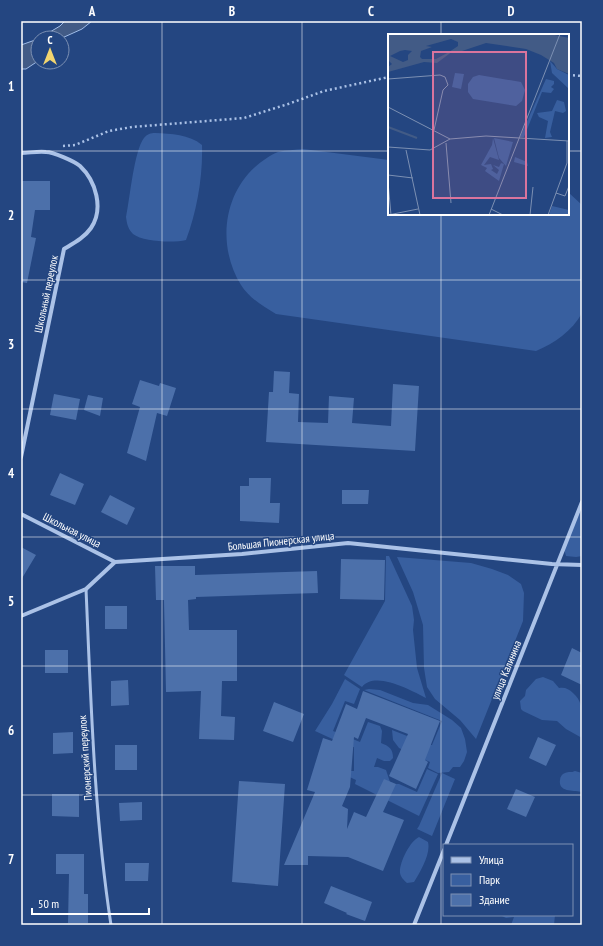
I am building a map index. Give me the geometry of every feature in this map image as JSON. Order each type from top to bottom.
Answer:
[{"type":"street","name":"Школьный переулок","points":[[21,153],[46,152],[79,165],[90,178],[97,196],[97,212],[91,228],[80,240],[64,249],[21,456]]},
{"type":"street","name":"улица Калинина","points":[[446,844],[582,502]]},
{"type":"street","name":"Школьная улица","points":[[21,514],[115,562]]},
{"type":"street","name":"Большая Пионерская улица","points":[[115,562],[242,554],[348,543],[558,564],[582,565]]},
{"type":"street","points":[[21,616],[86,590],[115,562]]},
{"type":"street","points":[[414,925],[443,852]]},
{"type":"lane","name":"Пионерский переулок","points":[[86,590],[93,758],[104,881],[111,925]]},
{"type":"path","points":[[569,75],[582,76]]},
{"type":"path","points":[[59,147],[75,145],[109,131],[132,127],[244,118],[324,91],[388,77]]},
{"type":"green space","points":[[149,134],[173,134],[186,137],[197,141],[202,145],[198,193],[186,240],[167,242],[144,239],[133,234],[127,224],[126,217],[138,153],[145,137]]},
{"type":"green space","points":[[303,149],[388,160],[388,215],[569,215],[569,193],[582,205],[582,313],[568,331],[562,336],[536,351],[276,314],[252,298],[241,285],[234,271],[229,255],[227,223],[230,208],[244,179],[266,158],[278,152]]},
{"type":"green space","points":[[582,508],[582,556],[566,556],[564,549]]},
{"type":"green space","points":[[386,556],[389,556],[412,606],[417,668],[426,698],[403,687],[384,681],[368,682],[362,687],[344,675],[385,601]]},
{"type":"green space","points":[[397,557],[471,563],[508,575],[521,584],[524,593],[523,621],[476,739],[460,720],[435,699],[427,687],[424,668],[423,625],[413,592]]},
{"type":"green space","points":[[543,677],[553,681],[559,688],[568,689],[577,697],[582,708],[582,738],[566,729],[557,721],[542,720],[521,709],[520,701],[525,696],[526,690],[536,679]]},
{"type":"green space","points":[[345,679],[360,689],[354,704],[345,701],[333,731],[360,742],[368,722],[380,726],[382,731],[381,743],[390,748],[393,758],[390,761],[384,761],[377,758],[374,767],[386,770],[390,782],[393,784],[399,784],[417,792],[427,769],[438,774],[419,816],[355,784],[356,780],[341,773],[343,771],[354,771],[354,747],[339,746],[339,742],[315,731],[332,704]]},
{"type":"green space","points":[[364,690],[380,690],[413,703],[428,705],[452,720],[461,728],[465,739],[467,752],[460,767],[453,767],[449,772],[438,773],[428,768],[430,762],[399,748],[393,740],[392,730],[432,745],[442,721]]},
{"type":"green space","points":[[575,771],[582,773],[582,792],[564,789],[560,784],[560,778],[563,774],[566,772]]},
{"type":"green space","points":[[442,773],[455,779],[432,836],[417,829]]},
{"type":"green space","points":[[419,837],[428,842],[428,852],[414,882],[407,883],[400,875],[401,864],[412,843]]},
{"type":"green space","points":[[502,916],[555,916],[554,925],[511,925],[514,917],[506,918]]},
{"type":"shaded area","points":[[65,21],[92,21],[82,29],[70,34],[70,30],[53,30]]},
{"type":"shaded area","points":[[30,42],[30,66],[26,69],[21,69],[21,45]]},
{"type":"building","points":[[21,181],[50,181],[50,210],[35,210],[31,237],[36,238],[27,283],[21,282]]},
{"type":"building","points":[[274,371],[290,372],[289,393],[299,394],[298,422],[328,423],[329,396],[354,398],[352,423],[391,426],[393,384],[419,386],[415,451],[266,442],[269,392],[273,392]]},
{"type":"building","points":[[140,380],[159,386],[160,383],[176,388],[167,416],[157,413],[146,461],[127,453],[140,407],[132,404]]},
{"type":"building","points":[[54,394],[80,399],[76,420],[50,415]]},
{"type":"building","points":[[88,395],[103,398],[100,416],[84,410]]},
{"type":"building","points":[[60,473],[84,484],[75,505],[50,495]]},
{"type":"building","points":[[249,478],[271,478],[270,503],[280,503],[279,523],[240,521],[240,486],[249,486]]},
{"type":"building","points":[[342,490],[369,490],[368,504],[342,504]]},
{"type":"building","points":[[110,495],[135,508],[127,525],[101,512]]},
{"type":"building","points":[[21,547],[36,555],[21,580]]},
{"type":"building","points":[[341,559],[385,560],[384,600],[340,599]]},
{"type":"building","points":[[155,566],[195,566],[195,575],[317,571],[318,593],[196,597],[196,599],[188,600],[189,630],[237,630],[237,681],[222,681],[221,716],[235,717],[234,740],[199,739],[201,691],[166,692],[164,600],[156,600]]},
{"type":"building","points":[[105,606],[127,606],[127,629],[105,629]]},
{"type":"building","points":[[572,648],[582,653],[582,685],[561,675]]},
{"type":"building","points":[[45,650],[68,650],[68,673],[45,673]]},
{"type":"building","points":[[128,680],[129,705],[111,706],[111,681]]},
{"type":"building","points":[[363,691],[440,721],[425,760],[428,762],[416,789],[389,776],[408,734],[366,718],[358,739],[354,737],[350,787],[342,806],[348,809],[347,829],[354,812],[366,817],[384,779],[396,784],[383,812],[404,820],[383,871],[348,857],[308,856],[308,865],[284,865],[315,792],[307,790],[323,738],[332,741],[346,704],[357,709]]},
{"type":"building","points":[[274,702],[304,714],[293,742],[263,731]]},
{"type":"building","points":[[73,732],[73,753],[53,754],[53,733]]},
{"type":"building","points":[[538,737],[556,745],[546,766],[529,758]]},
{"type":"building","points":[[115,745],[137,745],[137,770],[115,770]]},
{"type":"building","points":[[239,781],[285,784],[278,886],[232,882]]},
{"type":"building","points":[[516,789],[535,797],[526,817],[507,809]]},
{"type":"building","points":[[52,794],[79,794],[79,817],[52,816]]},
{"type":"building","points":[[142,802],[142,820],[120,821],[119,803]]},
{"type":"building","points":[[56,854],[84,854],[84,894],[88,894],[88,923],[68,923],[69,874],[56,874]]},
{"type":"building","points":[[125,863],[149,863],[148,881],[125,881]]},
{"type":"building","points":[[331,886],[372,902],[365,921],[346,914],[347,913],[324,903]]}]
